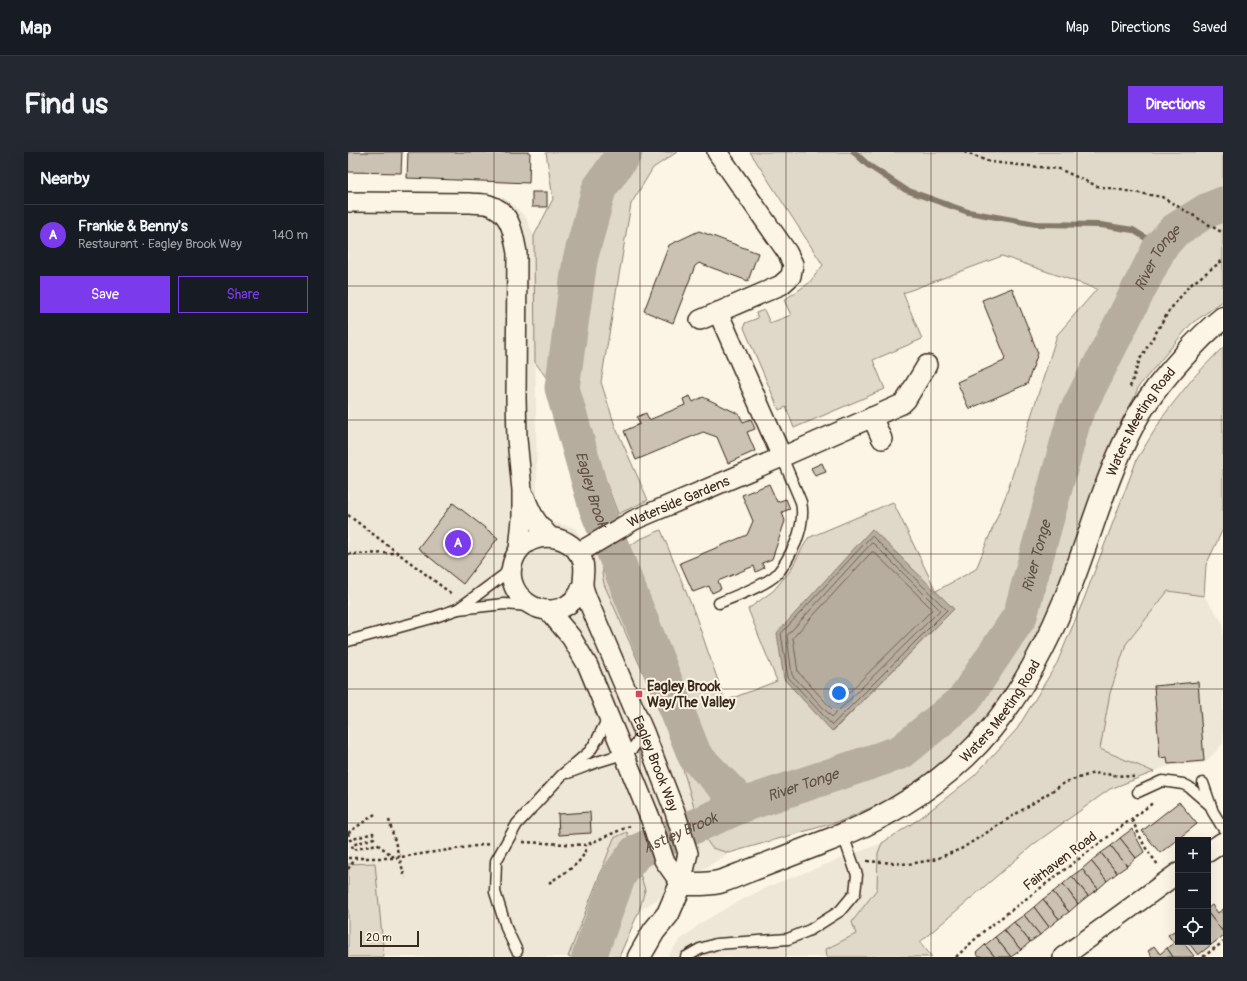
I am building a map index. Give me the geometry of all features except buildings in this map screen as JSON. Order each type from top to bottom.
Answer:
[{"type":"street","points":[[700,320],[781,285],[791,276],[793,264],[787,252],[717,152]]},
{"type":"street","points":[[348,202],[476,204],[488,205],[506,215],[513,231],[517,252],[516,398],[517,438],[522,490],[522,519],[517,555],[511,570],[512,581],[522,600],[539,608],[559,608],[570,603],[578,595],[583,584],[583,562],[585,548],[569,544],[558,538],[546,537],[533,540],[526,544],[517,555]]},
{"type":"street","points":[[718,312],[782,457]]},
{"type":"street","name":"Waters Meeting Road","points":[[681,884],[717,882],[843,835],[888,812],[922,792],[968,755],[995,724],[1019,690],[1044,647],[1065,601],[1108,480],[1135,421],[1151,396],[1172,369],[1213,326],[1223,318]]},
{"type":"street","name":"Waterside Gardens","points":[[585,548],[634,520],[902,404],[906,400],[927,365]]},
{"type":"street","points":[[872,417],[882,439]]},
{"type":"street","points":[[522,490],[530,513],[550,537]]},
{"type":"street","name":"Eagley Brook Way","points":[[583,584],[588,601],[644,732],[675,812],[688,853],[681,884]]},
{"type":"street","name":"Eagley Brook Way","points":[[539,608],[570,637],[588,666],[651,820],[664,860],[681,884]]},
{"type":"street","points":[[1211,850],[1223,842]]},
{"type":"street","points":[[1062,957],[1173,877]]},
{"type":"street","points":[[639,957],[654,931],[668,914],[681,884]]},
{"type":"lane","points":[[719,603],[765,582],[776,575],[786,562],[794,546],[800,532],[803,516],[801,502],[782,457]]},
{"type":"lane","points":[[348,641],[432,618],[461,606],[504,575],[517,555]]},
{"type":"lane","points":[[461,606],[504,604],[539,608]]},
{"type":"lane","points":[[518,951],[507,930],[495,892],[496,861],[518,824],[562,775],[590,751],[608,718]]},
{"type":"lane","points":[[562,775],[623,754],[633,748],[644,732]]},
{"type":"lane","points":[[1138,792],[1162,781],[1178,783],[1188,787],[1211,806]]},
{"type":"lane","points":[[1203,783],[1213,812],[1223,828]]},
{"type":"lane","points":[[686,957],[700,949],[716,944],[788,938],[810,930],[840,911],[855,893],[857,875],[843,835]]},
{"type":"path","points":[[964,152],[990,162],[1060,169],[1097,186],[1162,197],[1223,233]]},
{"type":"path","points":[[1128,391],[1140,359],[1169,311],[1188,286],[1223,260]]},
{"type":"path","points":[[348,515],[398,553],[461,606]]},
{"type":"path","points":[[348,554],[398,553]]},
{"type":"path","points":[[852,860],[908,864],[933,860],[961,849],[1066,782],[1087,774],[1113,774],[1162,781]]},
{"type":"path","name":"Fairhaven Road","points":[[956,957],[985,930],[1132,820],[1178,783]]},
{"type":"path","points":[[375,814],[348,833],[350,840],[373,833],[374,838],[352,845],[353,850],[376,844],[394,858]]},
{"type":"path","points":[[389,820],[405,878]]},
{"type":"path","points":[[1132,820],[1145,847],[1173,877]]},
{"type":"path","points":[[348,858],[394,858],[507,842],[586,844],[632,826]]},
{"type":"path","points":[[549,882],[580,862],[586,850],[586,844]]},
{"type":"path","points":[[348,870],[356,858]]},
{"type":"path","points":[[1203,957],[1223,942]]},
{"type":"shaded area","points":[[546,152],[677,152],[653,168],[631,204],[601,382],[615,426],[648,500],[618,514],[590,439],[535,362],[534,236],[553,199]]},
{"type":"shaded area","points":[[750,152],[1223,152],[1223,301],[1191,324],[1139,386],[1098,480],[1064,581],[1013,687],[963,748],[910,790],[841,821],[729,853],[712,848],[702,834],[678,752],[604,584],[602,574],[604,565],[638,540],[661,530],[695,614],[725,701],[777,681],[748,609],[773,591],[790,571],[808,538],[893,502],[936,591],[976,569],[1006,495],[1057,335],[1097,289],[1002,256],[903,293],[922,339],[873,360],[885,389],[794,428],[786,407],[779,410],[744,328],[745,323],[758,318],[756,313],[764,310],[770,323],[791,315],[784,300],[809,283],[823,265]],"holes":[[[954,609],[833,731],[784,679]]]},
{"type":"shaded area","points":[[348,193],[504,198],[516,207],[526,218],[534,236],[537,498],[545,515],[554,523],[573,527],[604,565],[602,574],[678,752],[702,834],[712,848],[729,853],[639,911],[645,890],[614,838],[568,957],[383,957],[375,863],[348,864]]},
{"type":"shaded area","points":[[1223,347],[1223,529],[1206,565],[1204,596],[1168,591],[1126,644],[1110,693],[1100,749],[1154,772],[1110,789],[1034,844],[920,942],[932,957],[827,957],[826,949],[856,934],[852,922],[877,889],[878,853],[882,843],[919,819],[974,776],[1017,729],[1057,663],[1084,599],[1137,459],[1164,415],[1193,378]]},
{"type":"shaded area","points":[[1168,591],[1204,596],[1223,623],[1223,743],[1205,763],[1167,766],[1154,772],[1100,750],[1110,693],[1126,644]]},
{"type":"shaded area","points":[[627,832],[645,890],[639,911],[619,957],[568,957],[614,838]]},
{"type":"shaded area","points":[[882,843],[878,853],[877,889],[852,922],[856,934],[826,949],[827,957],[667,957],[680,940],[701,923],[730,906],[767,887]]},
{"type":"shaded area","points":[[375,863],[384,957],[348,957],[348,864]]},
{"type":"water","points":[[872,529],[954,609],[832,731],[784,679],[777,633]]},
{"type":"waterway","name":"Eagley Brook","points":[[625,152],[599,189],[580,260],[562,388],[596,507],[695,756],[743,805]]},
{"type":"waterway","points":[[854,152],[868,165],[906,190],[968,212],[1036,224],[1101,225],[1133,230],[1160,247]]},
{"type":"waterway","name":"River Tonge","points":[[589,957],[619,875],[636,852],[743,805],[901,752],[964,700],[1020,616],[1075,415],[1160,247],[1174,231],[1206,211],[1223,204]]},
{"type":"place","name":"Frankie & Benny's","points":[[458,543]]},
{"type":"place","name":"Eagley Brook Way/The Valley","points":[[639,694]]},
{"type":"water label","name":"Astley Brook","points":[[680,833]]}]
